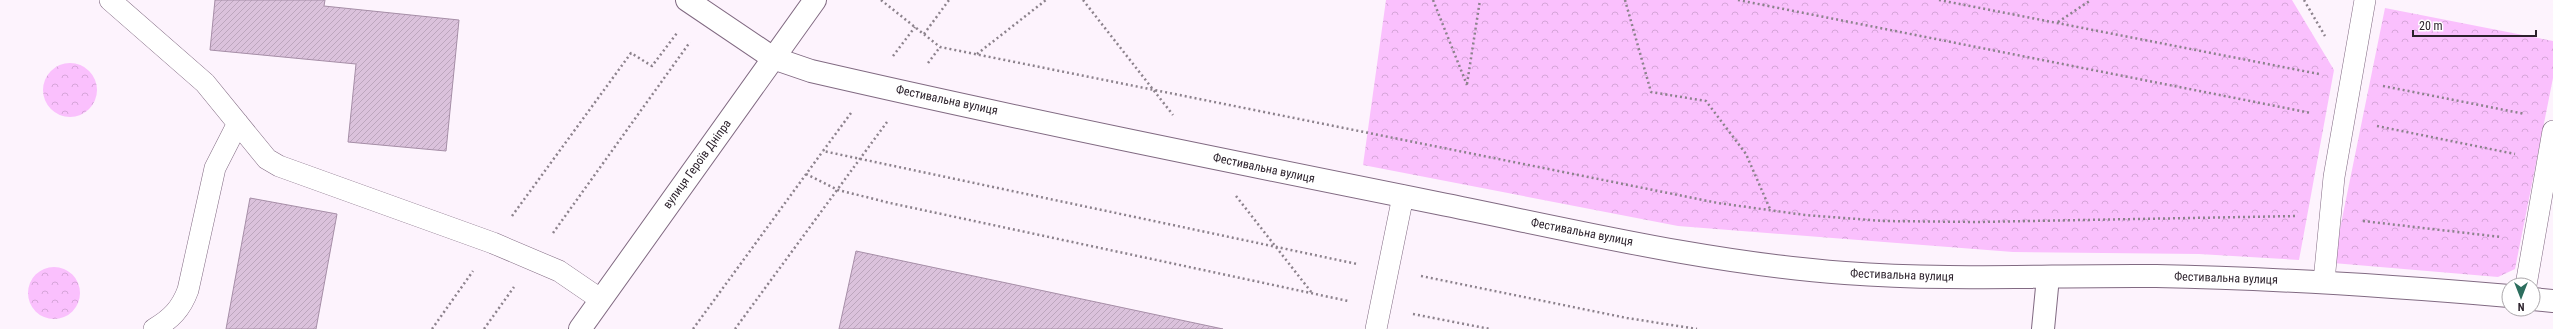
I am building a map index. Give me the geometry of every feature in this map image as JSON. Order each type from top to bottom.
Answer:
[{"type":"street","name":"вулиця Героїв Дніпра","points":[[580,329],[815,0]]},
{"type":"street","name":"Фестивальна вулиця","points":[[698,7],[773,58],[811,71],[1403,196],[1667,249],[1768,265],[1896,276],[2048,278],[2152,276],[2324,281],[2501,295]]},
{"type":"street","points":[[2043,329],[2048,278]]},
{"type":"street","points":[[2541,299],[2553,301]]},
{"type":"lane","points":[[110,0],[206,83],[267,159],[279,166],[494,243],[573,280],[600,299]]},
{"type":"lane","points":[[2324,281],[2330,218],[2344,120],[2365,0]]},
{"type":"lane","points":[[154,329],[168,321],[182,306],[188,290],[215,168],[238,123]]},
{"type":"lane","points":[[2527,277],[2553,131]]},
{"type":"lane","points":[[1376,329],[1403,196]]},
{"type":"path","points":[[880,0],[940,47],[1633,187],[1770,210],[1883,221],[2249,216],[2330,218],[2440,228],[2533,241]]},
{"type":"path","points":[[924,34],[949,0]]},
{"type":"path","points":[[976,54],[1046,0]]},
{"type":"path","points":[[1433,0],[1467,85],[1480,0]]},
{"type":"path","points":[[1625,0],[1651,92],[1706,101],[1746,154],[1770,210]]},
{"type":"path","points":[[1738,0],[2548,160]]},
{"type":"path","points":[[1939,0],[2530,115]]},
{"type":"path","points":[[2057,23],[2091,0]]},
{"type":"path","points":[[432,329],[632,53],[652,66],[698,7]]},
{"type":"path","points":[[484,329],[533,260],[698,7]]},
{"type":"path","points":[[693,329],[915,27]]},
{"type":"path","points":[[735,329],[862,159],[940,47]]},
{"type":"path","points":[[823,151],[1388,270],[1627,318],[1697,329]]},
{"type":"path","points":[[806,174],[838,190],[1001,229],[1380,308],[1490,329]]},
{"type":"green space","points":[[1386,0],[2292,0],[2334,70],[2299,260],[2199,254],[2013,252],[1678,226],[1363,165]]},
{"type":"green space","points":[[2385,8],[2553,41],[2553,78],[2515,269],[2498,277],[2333,263]]},
{"type":"green space","points":[[65,63],[75,63],[85,67],[93,75],[97,85],[97,95],[93,105],[85,113],[75,117],[65,117],[55,113],[47,105],[43,95],[43,85],[47,75],[55,67]]},
{"type":"green space","points":[[49,267],[59,267],[73,274],[80,288],[80,298],[73,312],[59,319],[49,319],[39,315],[32,308],[28,298],[28,288],[32,278],[39,271]]},
{"type":"building","points":[[215,0],[325,0],[324,6],[459,20],[446,151],[348,142],[356,64],[210,50]]},
{"type":"building","points":[[250,198],[337,214],[316,329],[226,329]]},
{"type":"building","points":[[856,251],[1223,329],[839,329]]}]
